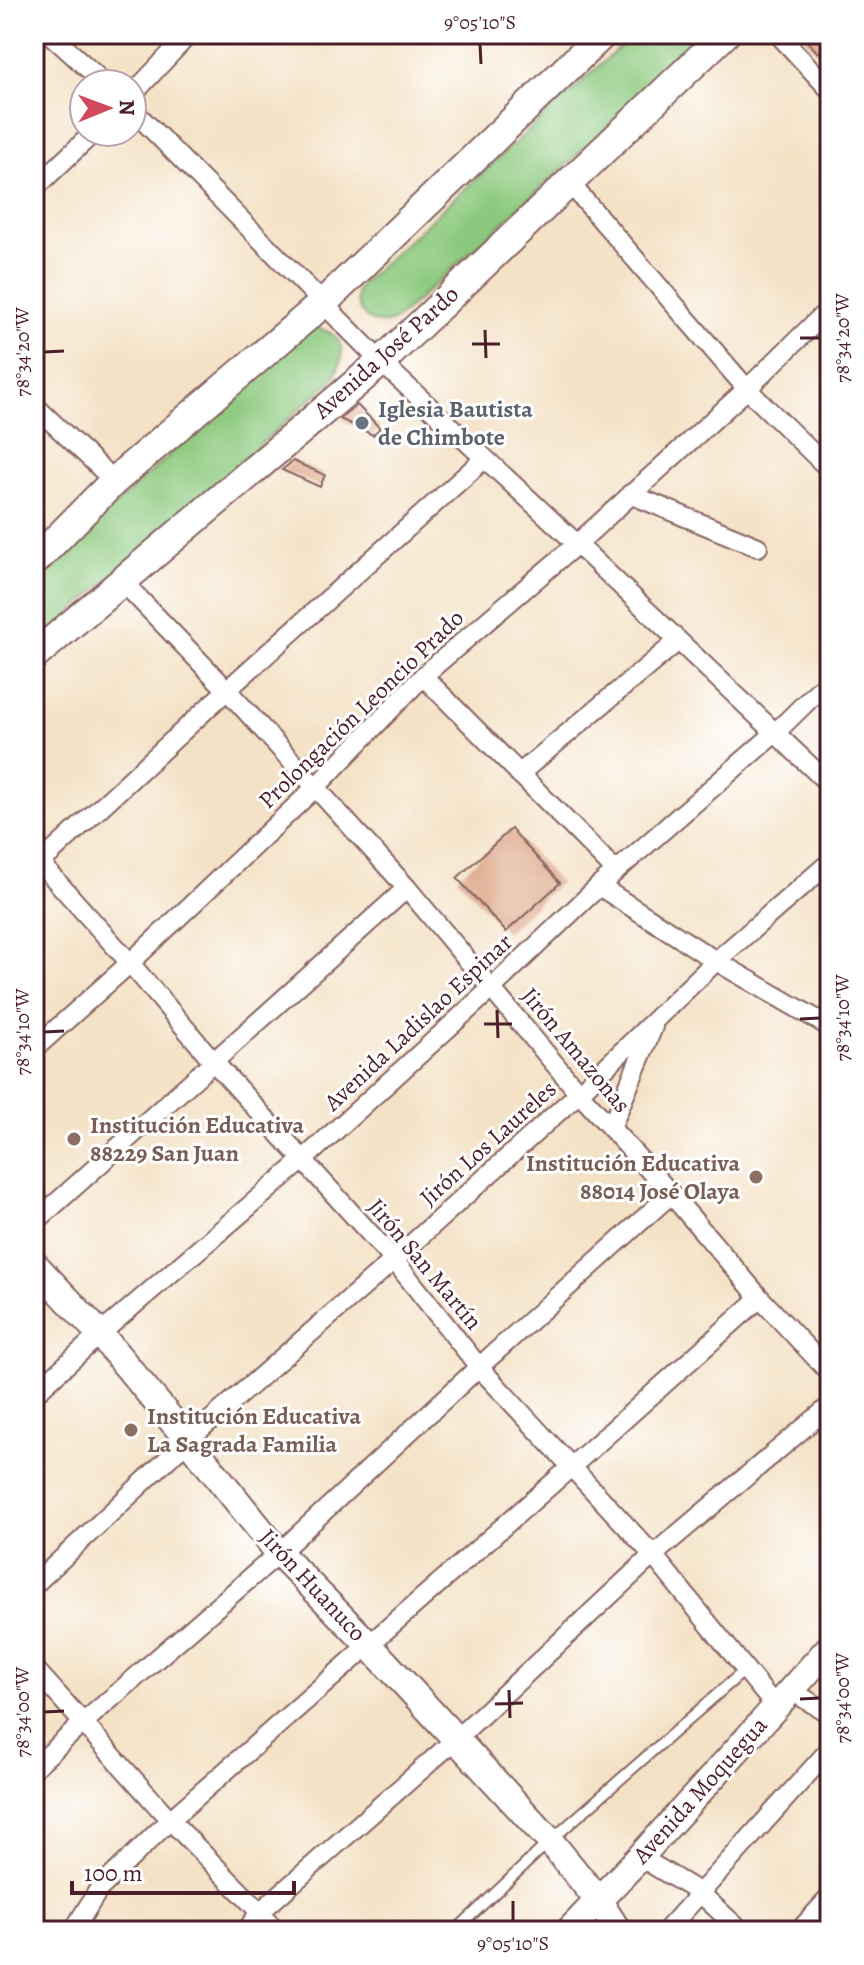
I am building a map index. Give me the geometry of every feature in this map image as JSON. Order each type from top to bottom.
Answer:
[{"type":"main road","points":[[34,562],[114,481],[322,304],[603,34]]},
{"type":"main road","name":"Avenida José Pardo","points":[[34,656],[381,362],[725,34]]},
{"type":"main road","name":"Jirón Huanuco","points":[[34,1264],[100,1334],[279,1553],[369,1645],[550,1841],[598,1900],[618,1931]]},
{"type":"main road","name":"Avenida Moquegua","points":[[569,1931],[830,1647]]},
{"type":"street","points":[[50,34],[87,68]]},
{"type":"street","points":[[148,78],[189,34]]},
{"type":"street","points":[[778,34],[830,90]]},
{"type":"street","points":[[148,125],[381,362],[830,785]]},
{"type":"street","points":[[34,189],[77,148]]},
{"type":"street","points":[[568,181],[747,389],[830,470]]},
{"type":"street","name":"Prolongación Leoncio Prado","points":[[34,1049],[316,787],[423,676],[577,544],[747,389],[830,308]]},
{"type":"street","points":[[34,405],[114,481]]},
{"type":"street","points":[[36,863],[484,459]]},
{"type":"street","points":[[630,494],[758,547]]},
{"type":"street","name":"Jirón Amazonas","points":[[122,581],[227,690],[407,888],[579,1093],[830,1373]]},
{"type":"street","points":[[519,774],[678,641]]},
{"type":"street","points":[[423,676],[616,871]]},
{"type":"street","name":"Avenida Ladislao Espinar","points":[[34,1394],[302,1161],[599,886],[775,733],[830,679]]},
{"type":"street","name":"Jirón Los Laureles","points":[[34,1585],[188,1440],[394,1260],[579,1093],[716,961],[830,862]]},
{"type":"street","name":"Jirón San Martín","points":[[36,863],[130,963],[213,1061],[394,1260],[479,1367],[653,1555],[746,1669],[782,1698],[830,1714]]},
{"type":"street","points":[[599,886],[716,961],[830,1027]]},
{"type":"street","points":[[34,1223],[407,888]]},
{"type":"street","points":[[611,1128],[657,1017]]},
{"type":"street","points":[[34,1768],[279,1553],[671,1194]]},
{"type":"street","points":[[73,1931],[99,1889],[170,1820],[760,1298]]},
{"type":"street","points":[[246,1931],[260,1912],[456,1739],[653,1555],[830,1406]]},
{"type":"street","points":[[34,1668],[170,1820],[276,1931]]},
{"type":"street","points":[[666,1931],[830,1749]]},
{"type":"street","points":[[640,1857],[700,1893],[741,1931]]},
{"type":"street","points":[[799,1931],[830,1897]]},
{"type":"lane","points":[[455,1931],[550,1841],[746,1669]]},
{"type":"green space","points":[[634,34],[710,34],[398,318],[379,323],[364,315],[357,300],[362,283]]},
{"type":"green space","points":[[316,328],[334,335],[341,347],[340,362],[333,379],[34,646],[34,579],[304,332]]},
{"type":"building","points":[[801,34],[830,34],[830,42],[818,53]]},
{"type":"building","name":"Iglesia Bautista de Chimbote","points":[[357,405],[380,428],[373,435],[340,419]]},
{"type":"building","points":[[293,461],[325,475],[320,487],[282,470]]},
{"type":"building","points":[[511,829],[560,883],[506,932],[457,878]]},
{"type":"place","name":"Iglesia Bautista de Chimbote","points":[[362,423]]},
{"type":"place","name":"Institución Educativa 88229 San Juan","points":[[74,1139]]},
{"type":"place","name":"Institución Educativa 88014 José Olaya","points":[[756,1177]]},
{"type":"place","name":"Institución Educativa La Sagrada Familia","points":[[131,1430]]}]
